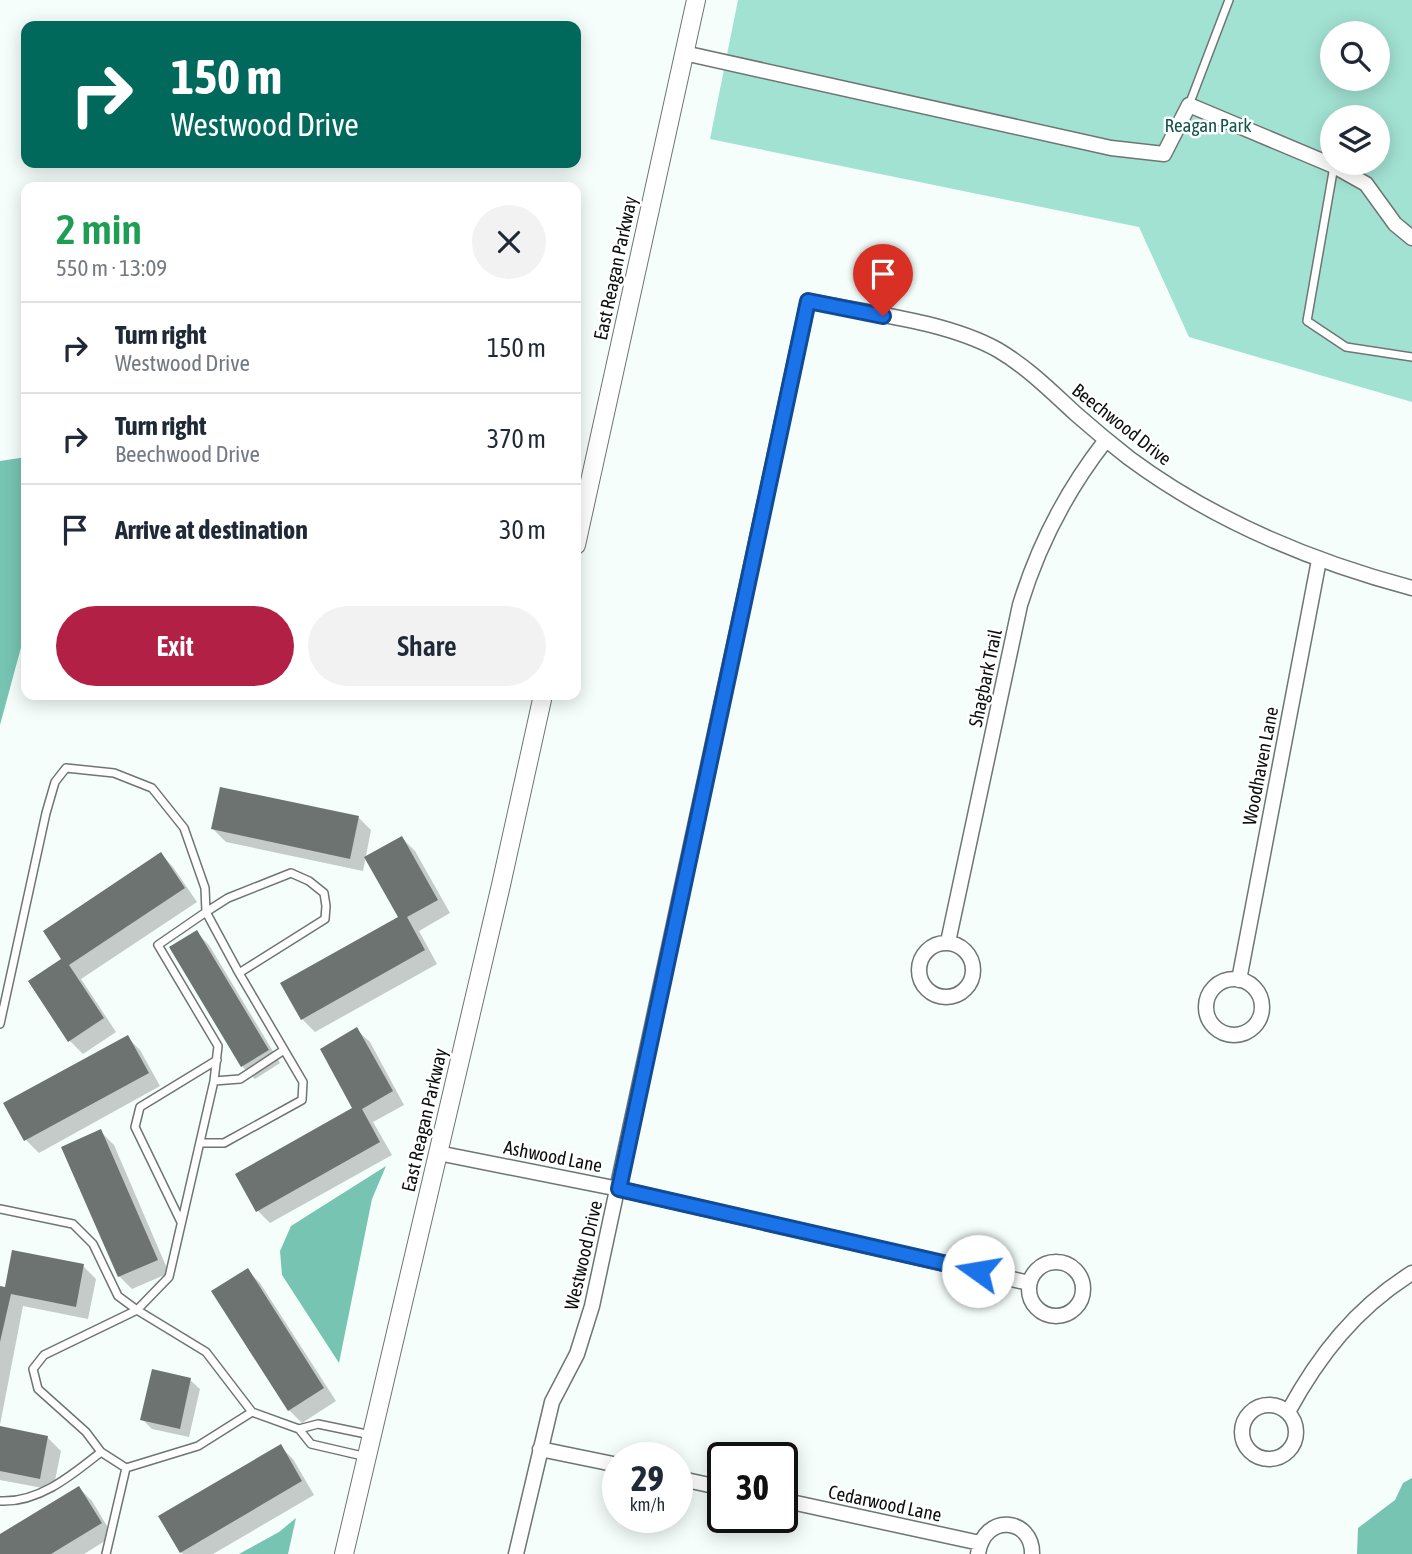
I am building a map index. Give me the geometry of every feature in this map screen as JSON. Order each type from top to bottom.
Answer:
[{"type":"street","name":"East Reagan Parkway","points":[[581,522],[696,0]]},
{"type":"street","points":[[684,53],[1111,148],[1164,154],[1189,105],[1320,160]]},
{"type":"street","points":[[1350,175],[1366,184],[1395,224],[1412,238]]},
{"type":"street","name":"Beechwood Drive","points":[[808,301],[967,335],[1028,370],[1106,440],[1176,489],[1222,516],[1319,560],[1412,587]]},
{"type":"street","name":"Westwood Drive","points":[[516,1554],[552,1402],[577,1354],[585,1329],[619,1189],[808,301]]},
{"type":"street","name":"Shagbark Trail","points":[[948,942],[1020,605],[1030,570],[1047,530],[1065,498],[1106,440]]},
{"type":"street","name":"Woodhaven Lane","points":[[1240,979],[1319,560]]},
{"type":"street","name":"East Reagan Parkway","points":[[344,1554],[541,700]]},
{"type":"street","points":[[1240,979],[1255,989],[1260,997],[1261,1015],[1255,1026],[1246,1033],[1222,1033],[1213,1026],[1207,1015],[1206,1004],[1217,984],[1240,979]]},
{"type":"street","name":"Ashwood Lane","points":[[438,1153],[619,1189],[1029,1283]]},
{"type":"street","points":[[1288,1412],[1319,1359],[1342,1329],[1390,1287],[1412,1273]]},
{"type":"street","points":[[540,1449],[602,1462]]},
{"type":"street","name":"Cedarwood Lane","points":[[798,1504],[979,1548],[985,1534],[993,1527],[1014,1526],[1030,1539],[1032,1554]]},
{"type":"lane","points":[[1189,105],[1229,0]]},
{"type":"lane","points":[[1332,175],[1307,321],[1346,347],[1412,357]]},
{"type":"lane","points":[[0,1024],[55,782],[66,768],[114,773],[152,788],[184,828],[205,888],[206,912],[303,1082],[302,1100],[225,1143],[201,1143]]},
{"type":"lane","points":[[239,973],[325,919],[324,893],[309,881],[291,873],[228,898],[158,945],[218,1046],[201,1143],[169,1277],[136,1310],[44,1356],[33,1369],[38,1390],[86,1432],[101,1452],[126,1468],[198,1446],[252,1412]]},
{"type":"lane","points":[[214,1080],[240,1079],[284,1049]]},
{"type":"lane","points":[[181,1222],[135,1127],[140,1107],[217,1060]]},
{"type":"lane","points":[[0,1209],[73,1224],[93,1244],[118,1297],[206,1352],[252,1412],[299,1429],[311,1444],[367,1457]]},
{"type":"lane","points":[[299,1429],[318,1424],[372,1436]]},
{"type":"lane","points":[[0,1501],[31,1499],[81,1468],[101,1452]]},
{"type":"lane","points":[[106,1554],[126,1468]]},
{"type":"green space","name":"Reagan Park","points":[[738,0],[1412,0],[1412,402],[1189,337],[1139,227],[710,139]]},
{"type":"shaded area","points":[[21,458],[21,647],[0,725],[0,461]]},
{"type":"shaded area","points":[[386,1166],[372,1199],[339,1363],[282,1275],[280,1251],[291,1226]]},
{"type":"shaded area","points":[[1412,1478],[1412,1554],[1357,1554],[1358,1528],[1395,1500],[1403,1483]]},
{"type":"shaded area","points":[[296,1518],[288,1554],[239,1554],[279,1532]]},
{"type":"building","points":[[220,787],[359,816],[350,859],[211,829]]},
{"type":"building","points":[[402,836],[438,900],[407,917],[425,950],[301,1020],[280,983],[398,917],[364,857]]},
{"type":"building","points":[[161,852],[185,888],[69,965],[104,1018],[68,1042],[28,981],[61,959],[43,931]]},
{"type":"building","points":[[197,930],[269,1050],[241,1067],[169,947]]},
{"type":"building","points":[[357,1027],[393,1091],[362,1109],[380,1142],[256,1212],[235,1174],[352,1108],[320,1049]]},
{"type":"building","points":[[128,1035],[149,1073],[24,1141],[3,1103]]},
{"type":"building","points":[[101,1129],[158,1260],[118,1277],[61,1147]]},
{"type":"building","points":[[12,1250],[84,1264],[76,1307],[11,1294],[0,1342],[0,1286],[5,1287]]},
{"type":"building","points":[[248,1268],[324,1388],[288,1411],[211,1291]]},
{"type":"building","points":[[152,1369],[191,1378],[180,1429],[140,1420]]},
{"type":"building","points":[[0,1426],[48,1436],[40,1479],[0,1471]]},
{"type":"building","points":[[281,1444],[302,1481],[180,1553],[158,1516]]},
{"type":"building","points":[[79,1486],[102,1523],[51,1554],[0,1554],[0,1534]]},
{"type":"route","points":[[883,316],[808,301],[619,1189],[978,1271]]}]
